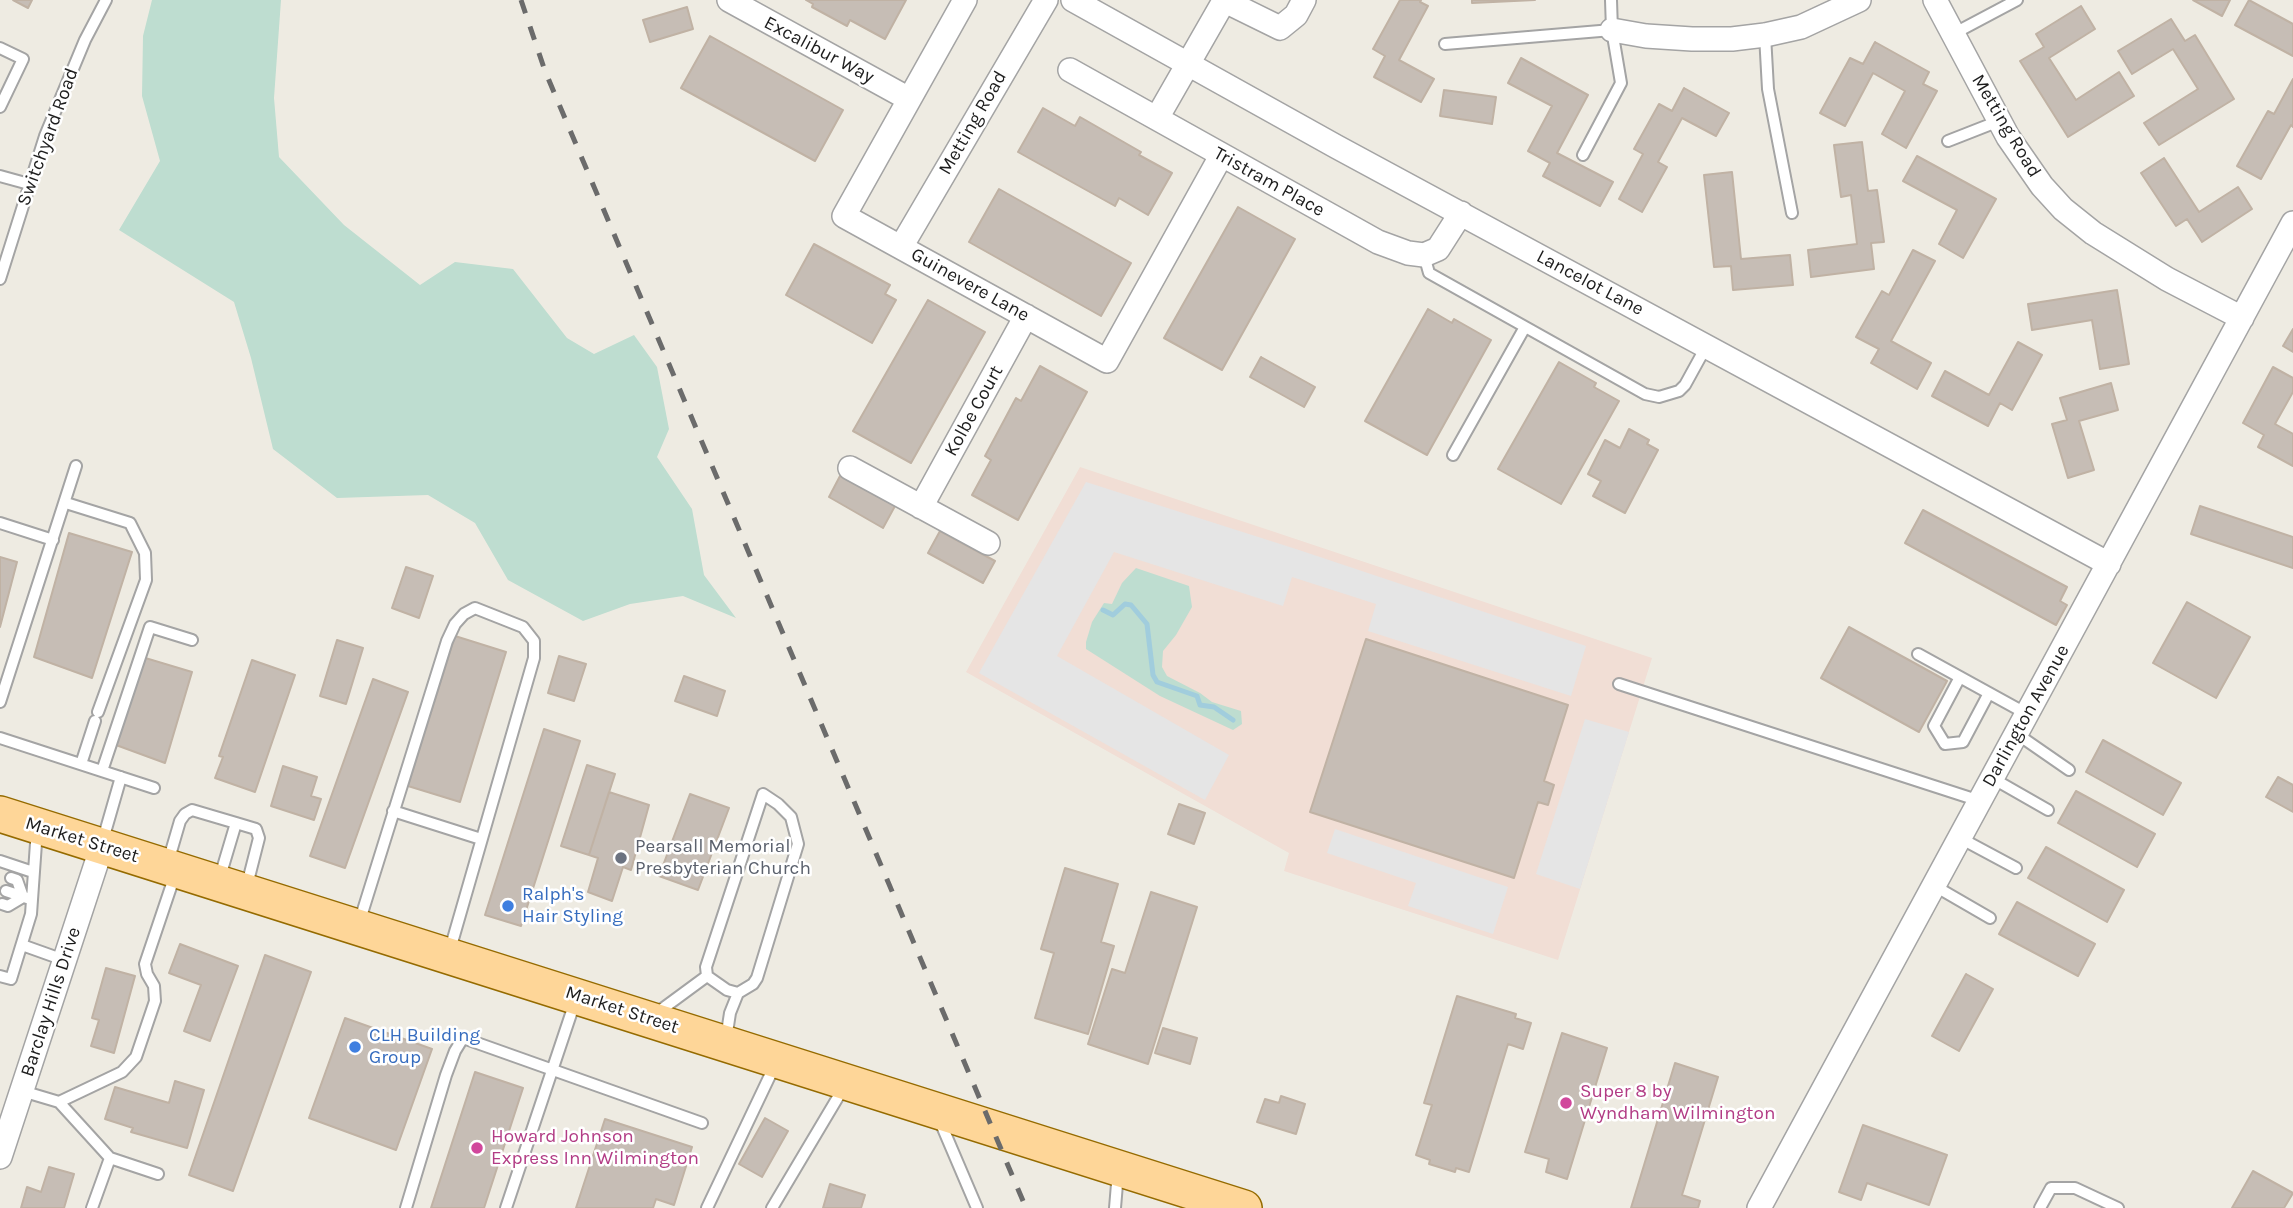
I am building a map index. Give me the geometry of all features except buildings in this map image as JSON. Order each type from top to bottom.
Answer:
[{"type":"main road","name":"Market Street","points":[[0,814],[1244,1208]]},
{"type":"street","name":"Excalibur Way","points":[[729,0],[909,99]]},
{"type":"street","name":"Guinevere Lane","points":[[964,0],[844,216],[1107,361],[1221,156]]},
{"type":"street","name":"Metting Road","points":[[901,247],[1046,0]]},
{"type":"street","name":"Lancelot Lane","points":[[1073,0],[2109,564]]},
{"type":"street","points":[[1157,118],[1224,0],[1280,28],[1296,15],[1304,0]]},
{"type":"street","points":[[1612,30],[1646,36],[1692,39],[1732,39],[1765,35],[1801,27],[1859,0]]},
{"type":"street","name":"Metting Road","points":[[1935,0],[1999,121],[2042,186],[2063,209],[2166,279],[2242,318]]},
{"type":"street","name":"Tristram Place","points":[[1070,70],[1378,242],[1408,253],[1423,255]]},
{"type":"street","points":[[1423,255],[1438,249],[1461,213]]},
{"type":"street","name":"Darlington Avenue","points":[[1759,1208],[2242,318],[2282,252],[2293,223]]},
{"type":"street","name":"Kolbe Court","points":[[921,507],[1027,316]]},
{"type":"street","points":[[850,468],[988,543]]},
{"type":"street","name":"Barclay Hills Drive","points":[[0,1157],[102,846]]},
{"type":"lane","name":"Switchyard Road","points":[[0,279],[29,184],[66,82],[106,0]]},
{"type":"lane","points":[[1583,155],[1621,83],[1612,30],[1611,0]]},
{"type":"lane","points":[[1953,34],[2017,0]]},
{"type":"lane","points":[[1445,44],[1612,30]]},
{"type":"lane","points":[[1765,35],[1768,89],[1793,213]]},
{"type":"lane","points":[[0,48],[23,59],[0,107]]},
{"type":"lane","points":[[1948,141],[1999,121]]},
{"type":"lane","points":[[0,176],[29,184]]},
{"type":"lane","points":[[1423,255],[1429,273],[1645,394],[1658,397],[1679,391],[1707,345]]},
{"type":"lane","points":[[1453,455],[1525,327]]},
{"type":"lane","points":[[0,702],[76,466]]},
{"type":"lane","points":[[65,503],[130,523],[145,553],[146,580],[81,764]]},
{"type":"lane","points":[[0,523],[53,540]]},
{"type":"lane","points":[[358,927],[447,641],[455,624],[464,614],[475,608],[523,627],[534,641],[534,658],[449,956]]},
{"type":"lane","points":[[131,621],[192,640]]},
{"type":"lane","points":[[102,771],[150,627]]},
{"type":"lane","points":[[1918,654],[1989,693],[2069,770]]},
{"type":"lane","points":[[1961,677],[1934,726],[1944,744],[1963,742],[1989,693]]},
{"type":"lane","points":[[1619,684],[1980,801]]},
{"type":"lane","points":[[0,738],[154,788]]},
{"type":"lane","points":[[102,846],[121,777]]},
{"type":"lane","points":[[1992,778],[2048,810]]},
{"type":"lane","points":[[726,1043],[730,1013],[738,993],[753,984],[757,978],[798,845],[791,817],[763,794],[706,967],[707,976],[727,990],[738,993]]},
{"type":"lane","points":[[59,1102],[122,1072],[136,1057],[155,1001],[154,986],[145,964],[172,868],[180,821],[185,814],[192,810],[256,830],[259,834],[232,887]]},
{"type":"lane","points":[[393,811],[481,839]]},
{"type":"lane","points":[[232,887],[236,823]]},
{"type":"lane","points":[[28,898],[37,826]]},
{"type":"lane","points":[[1960,838],[2016,868]]},
{"type":"lane","points":[[0,861],[33,872]]},
{"type":"lane","points":[[0,976],[11,979],[31,914],[28,898],[17,880],[11,878]]},
{"type":"lane","points":[[1933,886],[1990,918]]},
{"type":"lane","points":[[6,891],[28,898]]},
{"type":"lane","points":[[2,905],[8,906],[28,898]]},
{"type":"lane","points":[[22,945],[64,960]]},
{"type":"lane","points":[[649,1019],[707,976]]},
{"type":"lane","points":[[506,1208],[576,996]]},
{"type":"lane","points":[[406,1208],[454,1051],[463,1038],[702,1123]]},
{"type":"lane","points":[[707,1208],[778,1060]]},
{"type":"lane","points":[[772,1208],[847,1082]]},
{"type":"lane","points":[[22,1091],[59,1102],[110,1158],[158,1174]]},
{"type":"lane","points":[[935,1110],[977,1208]]},
{"type":"lane","points":[[92,1208],[110,1158]]},
{"type":"lane","points":[[1115,1208],[1118,1169]]},
{"type":"lane","points":[[2040,1208],[2051,1188],[2075,1188],[2118,1208]]},
{"type":"shaded area","points":[[1080,467],[1652,658],[1558,960],[1284,871],[1289,853],[966,672]]},
{"type":"shaded area","points":[[1086,482],[1586,646],[1571,696],[1368,631],[1376,604],[1292,577],[1283,606],[1114,552],[1057,656],[1229,755],[1205,800],[979,673]]},
{"type":"shaded area","points":[[1585,719],[1629,732],[1580,889],[1536,874]]},
{"type":"shaded area","points":[[1335,829],[1508,887],[1493,934],[1408,906],[1416,883],[1327,853]]},
{"type":"green space","points":[[152,0],[281,0],[274,98],[279,157],[344,225],[420,285],[455,262],[513,269],[567,338],[594,354],[634,335],[657,367],[669,429],[657,457],[692,509],[704,575],[736,618],[683,596],[630,604],[583,621],[508,580],[475,523],[428,495],[337,498],[273,449],[234,302],[119,230],[160,161],[142,96],[143,36]]},
{"type":"green space","points":[[1136,568],[1189,586],[1192,607],[1163,651],[1162,667],[1167,676],[1212,702],[1241,711],[1242,724],[1233,730],[1160,696],[1086,649],[1092,622],[1104,603],[1112,604],[1122,583]]},
{"type":"waterway","points":[[1103,610],[1113,615],[1125,604],[1131,605],[1147,624],[1153,675],[1157,682],[1197,696],[1200,705],[1214,707],[1233,720]]},
{"type":"railway","points":[[521,0],[545,71],[1026,1208]]},
{"type":"place","name":"Pearsall Memorial Presbyterian Church","points":[[621,858]]},
{"type":"place","name":"Ralph's Hair Styling","points":[[508,906]]},
{"type":"place","name":"CLH Building Group","points":[[355,1047]]},
{"type":"place","name":"Super 8 by Wyndham Wilmington","points":[[1566,1103]]},
{"type":"place","name":"Howard Johnson Express Inn Wilmington","points":[[477,1148]]}]
